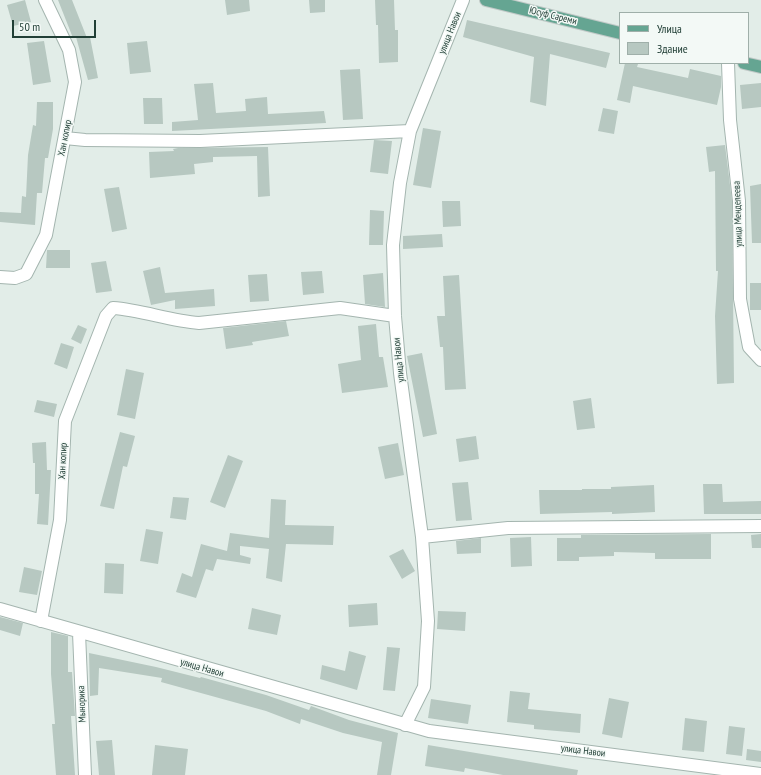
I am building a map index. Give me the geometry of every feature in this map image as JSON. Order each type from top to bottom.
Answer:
[{"type":"main road","name":"Юсуф Сареми","points":[[486,0],[512,3],[619,33]]},
{"type":"main road","points":[[748,64],[761,67]]},
{"type":"street","name":"Хан копир","points":[[0,277],[15,278],[26,274],[46,235],[75,82],[69,50],[45,0]]},
{"type":"street","name":"улица Навои","points":[[405,725],[424,687],[428,621],[422,537],[400,373],[395,316],[393,245],[400,183],[410,131],[463,0]]},
{"type":"street","name":"улица Менделеева","points":[[728,64],[730,120],[740,201],[740,300],[749,347],[761,360]]},
{"type":"street","points":[[65,138],[200,141],[410,131]]},
{"type":"street","name":"Хан копир","points":[[41,621],[60,520],[65,421],[106,316],[113,308],[182,322],[199,323],[340,308],[395,316]]},
{"type":"street","points":[[422,537],[508,528],[761,526]]},
{"type":"street","name":"улица Навои","points":[[0,609],[79,633],[405,725],[436,732],[761,774]]},
{"type":"street","name":"Мынорика","points":[[79,633],[85,775]]},
{"type":"building","points":[[25,0],[31,22],[13,26],[7,5]]},
{"type":"building","points":[[58,0],[72,0],[87,38],[90,37],[98,78],[88,80],[76,37],[73,38]]},
{"type":"building","points":[[225,0],[249,0],[250,11],[227,15]]},
{"type":"building","points":[[309,0],[325,0],[325,12],[310,13]]},
{"type":"building","points":[[375,0],[394,0],[395,30],[398,30],[398,62],[379,63],[378,25],[376,25]]},
{"type":"building","points":[[467,20],[610,53],[606,68],[550,54],[546,106],[530,102],[534,57],[463,37]]},
{"type":"building","points":[[44,41],[51,82],[33,85],[27,43]]},
{"type":"building","points":[[147,41],[151,72],[130,74],[127,43]]},
{"type":"building","points":[[625,64],[638,64],[637,67],[688,78],[690,69],[721,76],[721,87],[717,105],[633,86],[630,103],[617,100]]},
{"type":"building","points":[[360,69],[363,119],[343,120],[340,70]]},
{"type":"building","points":[[213,83],[216,113],[246,111],[245,99],[267,97],[268,114],[324,111],[326,123],[172,131],[172,122],[198,120],[194,84]]},
{"type":"building","points":[[761,83],[761,107],[742,109],[740,85]]},
{"type":"building","points":[[143,98],[162,98],[163,124],[144,124]]},
{"type":"building","points":[[37,102],[53,102],[53,129],[48,158],[45,158],[42,193],[37,193],[35,225],[0,222],[0,212],[21,213],[22,196],[26,197],[28,155],[33,125],[36,126]]},
{"type":"building","points":[[603,108],[618,111],[614,134],[598,131]]},
{"type":"building","points":[[423,128],[441,131],[431,188],[413,185]]},
{"type":"building","points":[[374,140],[392,141],[388,174],[370,172]]},
{"type":"building","points":[[725,145],[732,201],[734,383],[717,384],[715,316],[718,271],[716,271],[715,171],[709,172],[706,147]]},
{"type":"building","points":[[268,147],[270,196],[258,197],[257,156],[213,157],[213,162],[194,164],[195,174],[150,178],[149,152],[174,151],[173,149],[178,148]]},
{"type":"building","points":[[761,184],[761,243],[752,243],[750,186]]},
{"type":"building","points":[[119,187],[127,229],[112,232],[104,189]]},
{"type":"building","points":[[442,201],[460,201],[461,226],[443,227]]},
{"type":"building","points":[[370,210],[384,211],[383,245],[369,245]]},
{"type":"building","points":[[442,234],[443,247],[403,249],[403,236]]},
{"type":"building","points":[[47,250],[70,250],[70,268],[46,268]]},
{"type":"building","points":[[106,261],[112,291],[96,293],[91,263]]},
{"type":"building","points":[[160,267],[165,293],[214,289],[215,306],[175,309],[175,300],[151,305],[143,271]]},
{"type":"building","points":[[322,271],[324,293],[303,295],[301,272]]},
{"type":"building","points":[[383,273],[385,307],[365,304],[363,275]]},
{"type":"building","points":[[267,274],[269,301],[250,302],[248,275]]},
{"type":"building","points":[[459,275],[466,389],[445,390],[443,347],[440,347],[437,316],[445,316],[443,276]]},
{"type":"building","points":[[750,283],[761,283],[761,310],[750,310]]},
{"type":"building","points":[[286,321],[289,336],[252,342],[253,345],[226,349],[223,328]]},
{"type":"building","points":[[376,324],[379,357],[383,357],[388,387],[342,393],[338,364],[361,360],[358,326]]},
{"type":"building","points":[[78,325],[87,329],[81,344],[71,339]]},
{"type":"building","points":[[61,343],[74,347],[67,369],[54,364]]},
{"type":"building","points":[[422,353],[437,434],[423,437],[407,356]]},
{"type":"building","points":[[126,369],[144,373],[135,419],[117,415]]},
{"type":"building","points":[[591,398],[595,428],[577,430],[573,401]]},
{"type":"building","points":[[37,400],[57,404],[54,417],[34,412]]},
{"type":"building","points":[[120,432],[135,436],[127,467],[123,466],[114,509],[100,506]]},
{"type":"building","points":[[476,436],[479,459],[459,462],[456,439]]},
{"type":"building","points":[[46,442],[47,470],[51,470],[48,525],[37,524],[39,494],[35,494],[35,463],[33,463],[32,443]]},
{"type":"building","points":[[398,443],[404,475],[385,479],[378,447]]},
{"type":"building","points":[[228,455],[243,461],[225,508],[210,502]]},
{"type":"building","points":[[468,482],[472,520],[456,521],[452,483]]},
{"type":"building","points":[[703,484],[722,484],[723,502],[761,501],[761,514],[704,514]]},
{"type":"building","points":[[654,485],[655,512],[612,514],[612,512],[540,514],[539,490],[611,489],[611,487]]},
{"type":"building","points":[[173,497],[189,498],[186,520],[170,518]]},
{"type":"building","points":[[271,499],[286,500],[285,525],[334,526],[333,545],[286,544],[282,582],[266,578],[269,549],[240,546],[240,555],[251,558],[250,564],[217,559],[213,571],[206,569],[196,598],[176,592],[182,573],[192,577],[201,544],[227,551],[230,533],[269,538]]},
{"type":"building","points":[[146,529],[163,532],[158,564],[140,561]]},
{"type":"building","points":[[711,534],[711,559],[655,559],[655,553],[614,552],[614,556],[579,557],[579,561],[557,561],[557,538],[581,538],[581,535]]},
{"type":"building","points":[[761,534],[761,548],[752,548],[751,535]]},
{"type":"building","points":[[531,537],[532,566],[511,567],[510,538]]},
{"type":"building","points":[[481,538],[481,553],[457,554],[456,541]]},
{"type":"building","points":[[403,549],[415,571],[402,579],[389,556]]},
{"type":"building","points":[[105,563],[124,564],[123,594],[104,593]]},
{"type":"building","points":[[24,567],[42,571],[37,595],[19,592]]},
{"type":"building","points":[[377,603],[378,625],[349,627],[348,605]]},
{"type":"building","points":[[252,608],[281,615],[277,635],[248,629]]},
{"type":"building","points":[[438,611],[466,612],[465,631],[437,629]]},
{"type":"building","points":[[0,617],[23,623],[20,636],[0,630]]},
{"type":"building","points":[[51,632],[68,636],[68,672],[72,672],[75,716],[71,716],[75,775],[56,775],[52,724],[55,724],[51,674]]},
{"type":"building","points":[[387,647],[400,648],[395,691],[383,690]]},
{"type":"building","points":[[349,651],[366,656],[357,690],[320,679],[322,665],[345,671]]},
{"type":"building","points":[[89,653],[201,677],[266,695],[309,710],[311,706],[349,720],[398,733],[391,775],[377,775],[382,742],[343,733],[301,719],[300,724],[266,711],[161,682],[162,678],[99,668],[98,695],[90,696]]},
{"type":"building","points":[[510,691],[530,693],[528,709],[581,714],[580,733],[534,729],[534,725],[507,722]]},
{"type":"building","points":[[609,698],[629,702],[622,738],[602,734]]},
{"type":"building","points":[[431,699],[471,705],[468,724],[428,718]]},
{"type":"building","points":[[685,718],[707,721],[704,752],[682,750]]},
{"type":"building","points":[[729,726],[745,728],[742,756],[726,754]]},
{"type":"building","points":[[112,740],[115,775],[99,775],[96,741]]},
{"type":"building","points":[[155,745],[188,749],[185,775],[152,775]]},
{"type":"building","points":[[428,745],[578,770],[577,775],[503,775],[465,768],[464,772],[425,766]]},
{"type":"building","points":[[747,749],[761,751],[761,762],[746,760]]}]
